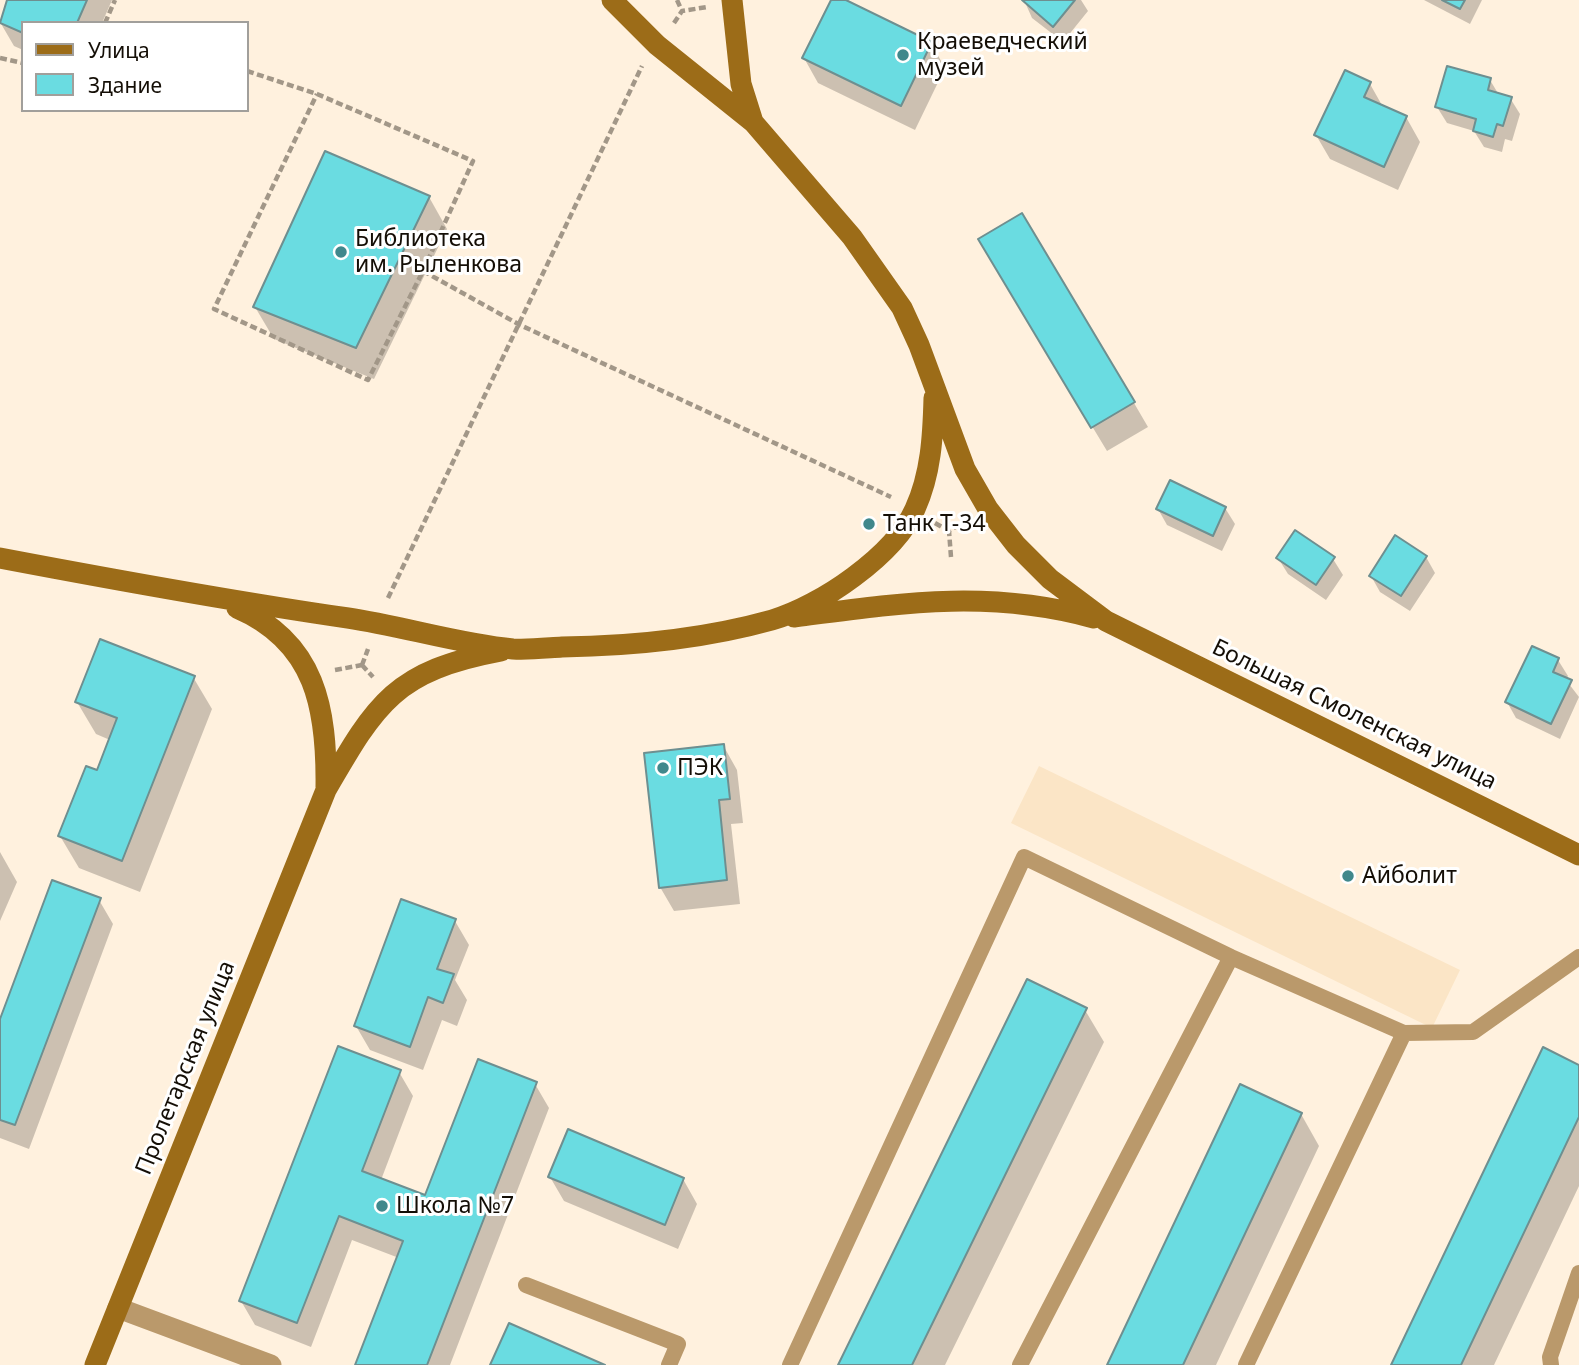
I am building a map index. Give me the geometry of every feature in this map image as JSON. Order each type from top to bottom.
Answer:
[{"type":"main road","name":"Большая Смоленская улица","points":[[612,0],[657,45],[753,122],[852,237],[885,282],[907,320],[965,469],[988,509],[1016,545],[1050,579],[1106,621],[1579,855]]},
{"type":"main road","points":[[732,0],[737,58],[753,122]]},
{"type":"main road","points":[[0,558],[513,649],[618,646],[702,635],[774,619],[848,580],[882,554],[915,511],[928,472],[933,437],[934,385]]},
{"type":"main road","name":"Пролетарская улица","points":[[215,598],[250,614],[278,632],[298,655],[313,680],[323,715],[326,790]]},
{"type":"main road","name":"Большая Смоленская улица","points":[[774,619],[954,599],[1048,605],[1106,621]]},
{"type":"main road","name":"Пролетарская улица","points":[[95,1365],[326,790],[366,721],[390,696],[427,672],[458,659],[513,649]]},
{"type":"street","points":[[118,1308],[271,1365]]},
{"type":"lane","points":[[790,1365],[1024,857],[1231,957],[1404,1033],[1473,1032],[1579,957]]},
{"type":"lane","points":[[1020,1365],[1231,957]]},
{"type":"lane","points":[[1246,1365],[1404,1033]]},
{"type":"lane","points":[[1551,1365],[1550,1357],[1579,1273]]},
{"type":"lane","points":[[526,1285],[678,1344],[669,1365]]},
{"type":"path","points":[[106,21],[115,0]]},
{"type":"path","points":[[677,0],[682,11],[707,7]]},
{"type":"path","points":[[386,602],[647,57]]},
{"type":"path","points":[[0,58],[21,63]]},
{"type":"path","points":[[248,71],[317,94],[472,161],[423,271],[368,380],[214,309],[317,94]]},
{"type":"path","points":[[423,271],[520,325],[892,498]]},
{"type":"path","points":[[949,531],[970,518]]},
{"type":"path","points":[[931,520],[949,531]]},
{"type":"path","points":[[949,531],[951,557]]},
{"type":"path","points":[[362,664],[370,644]]},
{"type":"path","points":[[331,671],[362,664]]},
{"type":"path","points":[[362,664],[378,682]]},
{"type":"shaded area","points":[[1039,766],[1460,970],[1432,1028],[1011,823]]},
{"type":"building","points":[[7,0],[87,0],[78,21],[21,21],[21,32],[0,23]]},
{"type":"building","points":[[831,0],[846,0],[932,42],[901,106],[802,58]]},
{"type":"building","points":[[1022,0],[1075,0],[1053,27]]},
{"type":"building","points":[[1442,0],[1465,0],[1460,9]]},
{"type":"building","points":[[1447,66],[1491,78],[1488,90],[1512,97],[1503,126],[1497,124],[1493,137],[1473,131],[1476,119],[1435,107]]},
{"type":"building","points":[[1345,70],[1371,82],[1364,97],[1407,116],[1384,167],[1314,135]]},
{"type":"building","name":"Библиотека им. Рыленкова","points":[[325,151],[430,196],[356,348],[253,307]]},
{"type":"building","points":[[1022,213],[1135,402],[1091,428],[978,239]]},
{"type":"building","points":[[1170,480],[1226,507],[1213,536],[1156,509]]},
{"type":"building","points":[[1295,530],[1335,557],[1316,585],[1276,558]]},
{"type":"building","points":[[1395,535],[1427,556],[1401,596],[1369,576]]},
{"type":"building","points":[[100,639],[195,676],[122,861],[58,836],[86,766],[97,770],[117,718],[75,702]]},
{"type":"building","points":[[1532,646],[1559,658],[1553,672],[1572,680],[1551,724],[1505,702]]},
{"type":"building","points":[[724,744],[730,799],[719,800],[727,880],[659,888],[644,753]]},
{"type":"building","points":[[52,880],[101,898],[15,1125],[0,1120],[0,1019]]},
{"type":"building","points":[[401,899],[456,919],[437,969],[454,974],[443,1003],[428,997],[410,1047],[354,1026]]},
{"type":"building","points":[[1027,979],[1087,1008],[912,1365],[838,1365]]},
{"type":"building","name":"Школа №7","points":[[338,1046],[401,1070],[362,1171],[425,1195],[478,1059],[537,1082],[427,1365],[355,1365],[403,1241],[339,1216],[297,1323],[239,1301]]},
{"type":"building","points":[[1543,1047],[1579,1065],[1579,1117],[1461,1365],[1391,1365]]},
{"type":"building","points":[[1240,1084],[1302,1113],[1183,1365],[1107,1365]]},
{"type":"building","points":[[568,1129],[684,1178],[665,1225],[548,1177]]},
{"type":"building","points":[[509,1323],[605,1365],[490,1365]]},
{"type":"place","name":"Краеведческий музей","points":[[903,55]]},
{"type":"place","name":"Библиотека им. Рыленкова","points":[[341,252]]},
{"type":"place","name":"Танк Т-34","points":[[869,524]]},
{"type":"place","name":"ПЭК","points":[[663,768]]},
{"type":"place","name":"Айболит","points":[[1348,876]]},
{"type":"place","name":"Школа №7","points":[[382,1206]]}]
